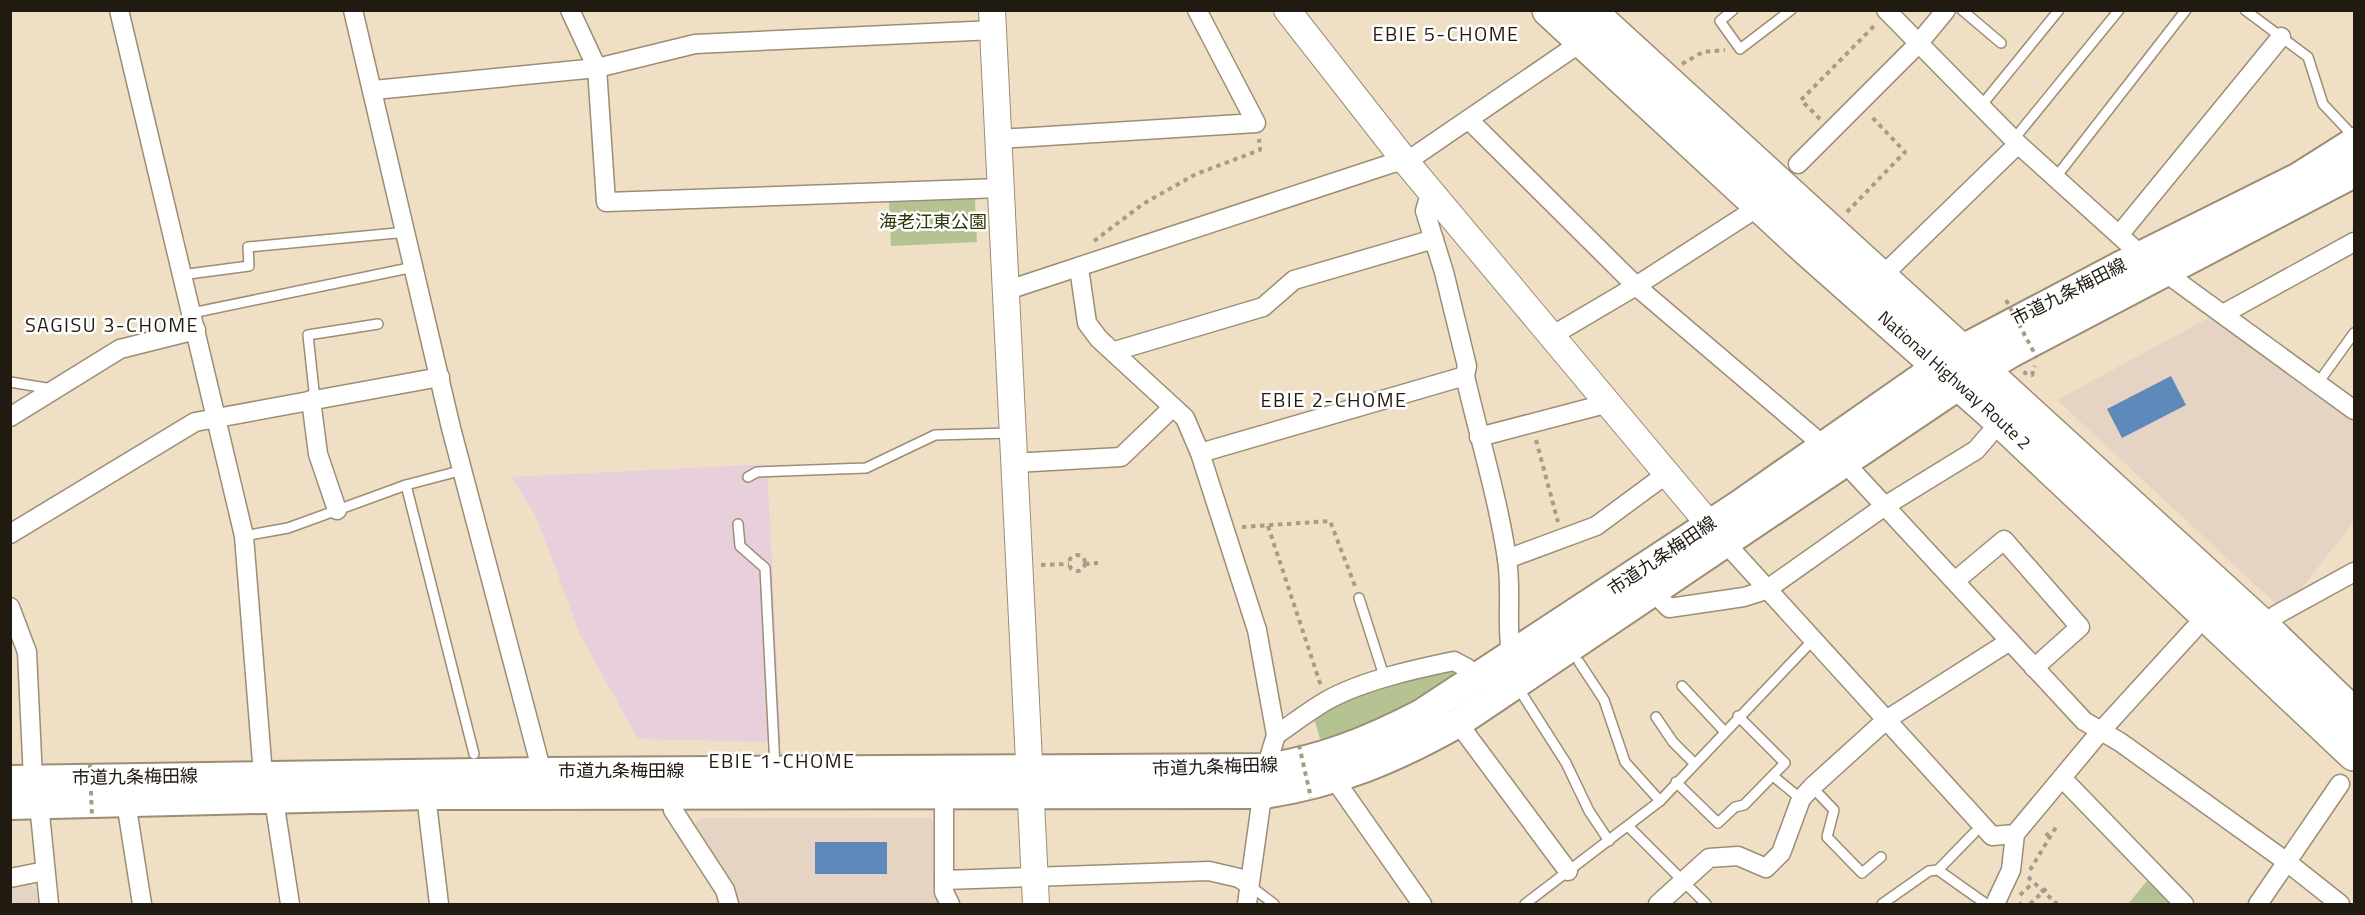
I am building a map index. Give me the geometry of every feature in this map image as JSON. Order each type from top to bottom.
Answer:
[{"type":"highway","name":"National Highway Route 2","points":[[1549,10],[1591,19],[1881,277],[1960,367],[2001,421],[2355,754]]},
{"type":"highway","name":"National Highway Route 2","points":[[1591,19],[1760,206],[1960,367],[2259,623],[2355,715]]},
{"type":"main road","name":"市道九条梅田線","points":[[1265,781],[1375,738],[1421,714],[1511,655],[1717,533],[1960,367],[2141,255],[2297,178],[2355,142]]},
{"type":"main road","name":"市道九条梅田線","points":[[1960,367],[2164,271],[2355,173]]},
{"type":"main road","name":"市道九条梅田線","points":[[10,805],[27,788],[544,784],[671,795],[1031,782],[1335,780],[1415,747],[1458,723],[1653,591],[1717,533]]},
{"type":"main road","name":"市道九条梅田線","points":[[27,788],[126,802],[269,787],[426,795],[544,784],[775,771],[1031,782]]},
{"type":"street","points":[[119,10],[244,536],[269,787],[290,904]]},
{"type":"street","points":[[353,10],[374,90],[440,377],[544,784]]},
{"type":"street","points":[[570,10],[597,68],[606,202],[1001,188]]},
{"type":"street","points":[[999,139],[1256,123],[1197,10]]},
{"type":"street","points":[[1287,10],[1406,162],[1766,590],[1992,836],[2015,834]]},
{"type":"street","points":[[1798,164],[1918,44],[1946,10]]},
{"type":"street","points":[[1887,12],[2016,141],[2141,255],[2355,410]]},
{"type":"street","points":[[1005,291],[1393,163],[1406,162],[1469,120],[1591,19]]},
{"type":"street","points":[[374,90],[597,68],[695,44],[993,20],[1036,904]]},
{"type":"street","points":[[2119,234],[2281,37]]},
{"type":"street","points":[[1469,120],[1636,286],[1835,454],[2084,721],[2120,742],[2287,862],[2340,904]]},
{"type":"street","points":[[1881,277],[2016,141]]},
{"type":"street","points":[[1431,190],[1425,211],[1467,366],[1465,376],[1507,559],[1510,598],[1508,636],[1511,655]]},
{"type":"street","points":[[1553,335],[1636,286],[1760,206]]},
{"type":"street","points":[[1115,351],[1263,307],[1294,280],[1434,239]]},
{"type":"street","points":[[2223,314],[2355,242]]},
{"type":"street","points":[[1085,265],[1087,323],[1099,339],[1115,351],[1185,418],[1200,453],[1257,630],[1276,735],[1265,781],[1246,904]]},
{"type":"street","points":[[10,417],[120,350],[194,322]]},
{"type":"street","points":[[1200,453],[1465,376]]},
{"type":"street","points":[[10,534],[195,422],[440,377]]},
{"type":"street","points":[[311,400],[318,454],[337,510]]},
{"type":"street","points":[[1479,437],[1609,403]]},
{"type":"street","points":[[1014,463],[1121,457],[1173,407]]},
{"type":"street","points":[[1653,591],[1669,608],[1744,597],[1766,590],[1885,506],[1976,450],[2001,421]]},
{"type":"street","points":[[1507,559],[1596,526],[1668,473]]},
{"type":"street","points":[[1955,581],[2004,540],[2080,627],[2034,668]]},
{"type":"street","points":[[2276,615],[2355,572]]},
{"type":"street","points":[[2338,581],[2355,591]]},
{"type":"street","points":[[10,607],[27,652],[27,788],[45,871],[49,904]]},
{"type":"street","points":[[1995,904],[2011,870],[2015,834],[2100,732],[2194,629]]},
{"type":"street","points":[[1658,904],[1708,858],[1738,856],[1766,868],[1781,854],[1806,793],[1886,720],[2010,641]]},
{"type":"street","points":[[1276,735],[1326,701],[1347,691],[1385,679],[1454,661],[1467,668],[1476,679]]},
{"type":"street","points":[[1458,723],[1568,871]]},
{"type":"street","points":[[2062,778],[2184,904]]},
{"type":"street","points":[[1335,780],[1422,904]]},
{"type":"street","points":[[2258,904],[2340,784]]},
{"type":"street","points":[[426,795],[439,904]]},
{"type":"street","points":[[671,795],[673,810],[725,890],[729,904]]},
{"type":"street","points":[[126,802],[142,904]]},
{"type":"street","points":[[944,808],[944,892],[950,904]]},
{"type":"street","points":[[10,878],[45,871]]},
{"type":"street","points":[[944,880],[1209,871],[1239,878],[1249,885]]},
{"type":"lane","points":[[1733,10],[1720,21],[1740,49],[1791,10]]},
{"type":"lane","points":[[1962,10],[2001,43]]},
{"type":"lane","points":[[1981,106],[2060,10]]},
{"type":"lane","points":[[2016,141],[2118,10]]},
{"type":"lane","points":[[2056,177],[2186,10]]},
{"type":"lane","points":[[2249,11],[2308,57],[2323,104],[2355,137]]},
{"type":"lane","points":[[181,275],[249,266],[248,247],[406,232]]},
{"type":"lane","points":[[194,322],[414,267]]},
{"type":"lane","points":[[311,400],[314,391],[308,335],[378,324]]},
{"type":"lane","points":[[2318,383],[2355,333]]},
{"type":"lane","points":[[10,382],[54,390]]},
{"type":"lane","points":[[748,477],[757,472],[866,468],[934,435],[1012,433]]},
{"type":"lane","points":[[244,536],[288,528],[406,485],[463,470]]},
{"type":"lane","points":[[406,485],[474,754]]},
{"type":"lane","points":[[738,524],[740,546],[765,568],[775,771]]},
{"type":"lane","points":[[1359,598],[1385,679]]},
{"type":"lane","points":[[1525,904],[1629,827],[1660,801],[1738,716],[1813,640]]},
{"type":"lane","points":[[1579,662],[1604,700],[1625,762],[1660,801]]},
{"type":"lane","points":[[1682,686],[1724,731]]},
{"type":"lane","points":[[1524,697],[1566,763],[1588,811],[1609,841]]},
{"type":"lane","points":[[1676,783],[1718,823],[1735,807],[1744,805],[1773,776],[1785,763],[1738,716]]},
{"type":"lane","points":[[1656,717],[1673,742],[1694,763]]},
{"type":"lane","points":[[1773,776],[1834,810],[1827,837],[1862,873],[1881,857]]},
{"type":"lane","points":[[1629,827],[1706,904]]},
{"type":"lane","points":[[1882,904],[1929,871],[1938,870],[1974,833]]},
{"type":"lane","points":[[1938,870],[1986,904]]},
{"type":"lane","points":[[1249,885],[1274,904]]},
{"type":"path","points":[[1832,132],[1801,100],[1887,12]]},
{"type":"path","points":[[1676,67],[1703,52],[1740,49]]},
{"type":"path","points":[[1849,210],[1905,152],[1859,104]]},
{"type":"path","points":[[1085,265],[1087,246],[1143,204],[1196,174],[1260,150],[1256,123]]},
{"type":"path","points":[[2006,300],[2037,358]]},
{"type":"path","points":[[1532,424],[1563,540]]},
{"type":"path","points":[[1224,529],[1330,521],[1359,598]]},
{"type":"path","points":[[1268,526],[1326,701]]},
{"type":"path","points":[[1069,564],[1074,556],[1079,556],[1085,564]]},
{"type":"path","points":[[1069,564],[1071,568],[1078,571],[1085,564],[1098,563]]},
{"type":"path","points":[[1037,565],[1069,564]]},
{"type":"path","points":[[1299,745],[1311,798]]},
{"type":"path","points":[[90,764],[92,818]]},
{"type":"path","points":[[2026,876],[2056,827]]},
{"type":"path","points":[[2046,833],[2050,838]]},
{"type":"path","points":[[2021,870],[2042,893],[2056,904]]},
{"type":"path","points":[[2020,895],[2033,883]]},
{"type":"path","points":[[2030,904],[2049,886]]},
{"type":"shaded area","points":[[2210,317],[2354,419],[2354,521],[2295,597],[2278,606],[2057,400]]},
{"type":"shaded area","points":[[767,464],[781,742],[638,739],[580,635],[536,516],[511,477]]},
{"type":"shaded area","points":[[701,818],[930,818],[936,825],[946,904],[739,904],[735,887],[693,827]]},
{"type":"shaded area","points":[[29,884],[39,890],[41,904],[11,904],[10,888]]},
{"type":"green space","name":"海老江東公園","points":[[975,199],[977,242],[891,246],[889,202]]},
{"type":"green space","points":[[1453,669],[1453,677],[1446,686],[1368,728],[1321,742],[1314,718],[1363,689]]},
{"type":"green space","points":[[2147,881],[2171,904],[2128,904]]},
{"type":"water","points":[[2171,376],[2186,405],[2122,438],[2107,409]]},
{"type":"water","points":[[815,842],[887,842],[887,874],[815,874]]},
{"type":"district","name":"EBIE 5-CHOME","points":[[1446,34]]},
{"type":"district","name":"SAGISU 3-CHOME","points":[[112,325]]},
{"type":"district","name":"EBIE 2-CHOME","points":[[1334,400]]},
{"type":"district","name":"EBIE 1-CHOME","points":[[782,761]]}]
